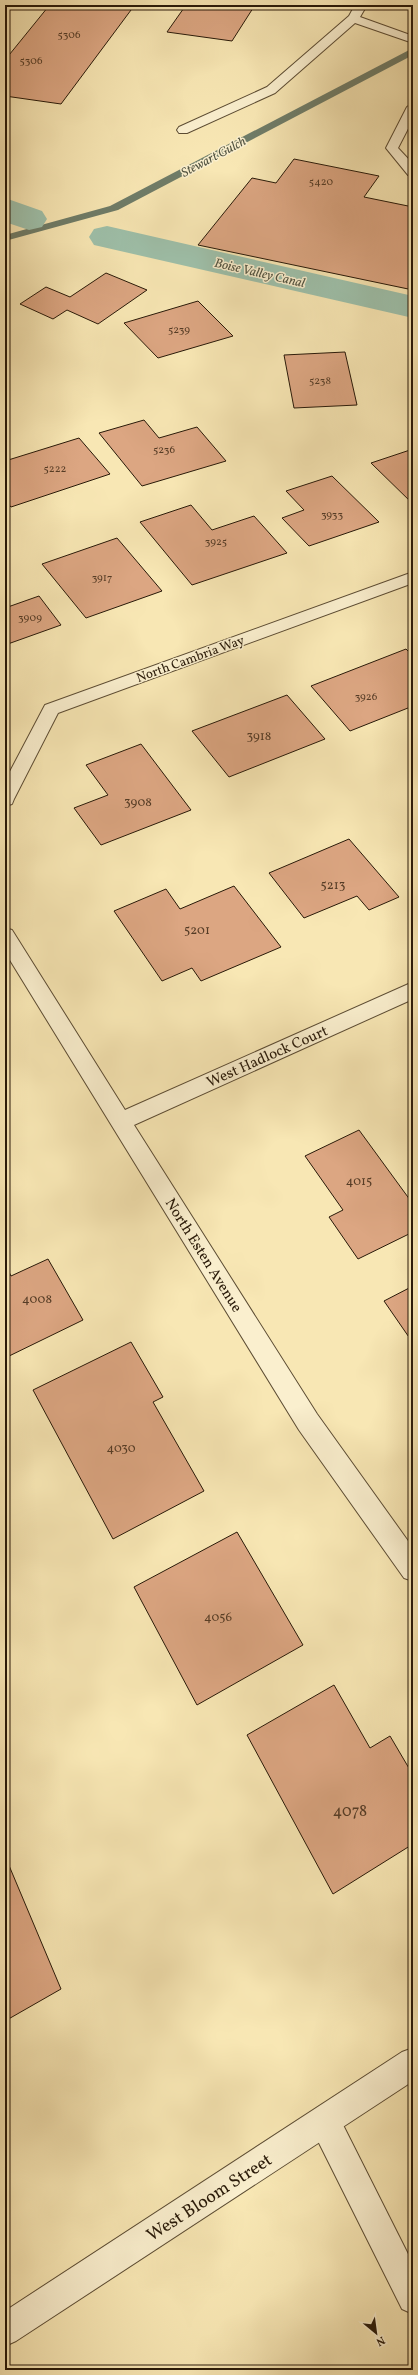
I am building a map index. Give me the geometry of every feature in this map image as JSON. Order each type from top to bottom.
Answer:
[{"type":"street","points":[[183,130],[271,90],[353,18],[361,5]]},
{"type":"street","points":[[353,18],[413,40]]},
{"type":"street","points":[[413,107],[392,148],[413,172]]},
{"type":"street","name":"North Cambria Way","points":[[7,794],[51,709],[413,577]]},
{"type":"street","name":"North Esten Avenue","points":[[5,935],[308,1422],[413,1569]]},
{"type":"street","name":"West Hadlock Court","points":[[121,1121],[413,990]]},
{"type":"street","name":"West Bloom Street","points":[[5,2330],[413,2063]]},
{"type":"street","points":[[325,2122],[413,2298]]},
{"type":"building","points":[[69,5],[134,6],[61,104],[5,96],[5,60],[48,7],[65,9]]},
{"type":"building","points":[[186,5],[255,5],[232,41],[167,32]]},
{"type":"building","points":[[294,159],[379,176],[364,197],[413,207],[413,290],[198,245],[252,178],[276,183]]},
{"type":"building","points":[[106,273],[147,290],[98,324],[67,310],[53,319],[20,304],[46,287],[70,297]]},
{"type":"building","points":[[198,301],[233,336],[158,358],[124,323]]},
{"type":"building","points":[[345,352],[357,405],[294,408],[284,355]]},
{"type":"building","points":[[144,420],[159,438],[197,427],[226,461],[142,486],[99,433]]},
{"type":"building","points":[[79,438],[110,474],[11,507],[5,500],[5,461]]},
{"type":"building","points":[[413,449],[413,504],[371,463]]},
{"type":"building","points":[[332,476],[379,522],[309,546],[282,518],[304,510],[286,491]]},
{"type":"building","points":[[191,505],[212,530],[254,516],[287,553],[192,585],[140,522]]},
{"type":"building","points":[[117,538],[162,591],[86,618],[42,564]]},
{"type":"building","points":[[39,596],[61,625],[5,645],[5,608]]},
{"type":"building","points":[[406,649],[413,656],[413,706],[350,731],[311,686]]},
{"type":"building","points":[[287,695],[325,739],[229,777],[192,731]]},
{"type":"building","points":[[141,744],[191,810],[101,845],[74,808],[108,795],[86,765]]},
{"type":"building","points":[[349,839],[399,897],[369,910],[357,896],[304,918],[269,873]]},
{"type":"building","points":[[234,886],[281,947],[201,981],[192,968],[162,981],[114,911],[166,889],[180,909]]},
{"type":"building","points":[[359,1130],[413,1204],[413,1232],[358,1259],[329,1217],[343,1210],[305,1156]]},
{"type":"building","points":[[48,1259],[83,1320],[5,1358],[5,1264],[11,1276]]},
{"type":"building","points":[[413,1286],[413,1343],[384,1301]]},
{"type":"building","points":[[131,1342],[163,1397],[153,1402],[204,1491],[113,1539],[33,1390]]},
{"type":"building","points":[[237,1532],[303,1645],[197,1705],[134,1587]]},
{"type":"building","points":[[334,1685],[370,1748],[390,1736],[413,1775],[413,1844],[333,1894],[247,1735]]},
{"type":"building","points":[[5,1856],[61,1989],[5,2021]]},
{"type":"waterway","name":"Stewart Gulch","points":[[5,238],[114,208],[413,51]]},
{"type":"waterway","name":"Boise Valley Canal","points":[[5,209],[29,219]]},
{"type":"waterway","name":"Boise Valley Canal","points":[[107,237],[413,307]]}]
